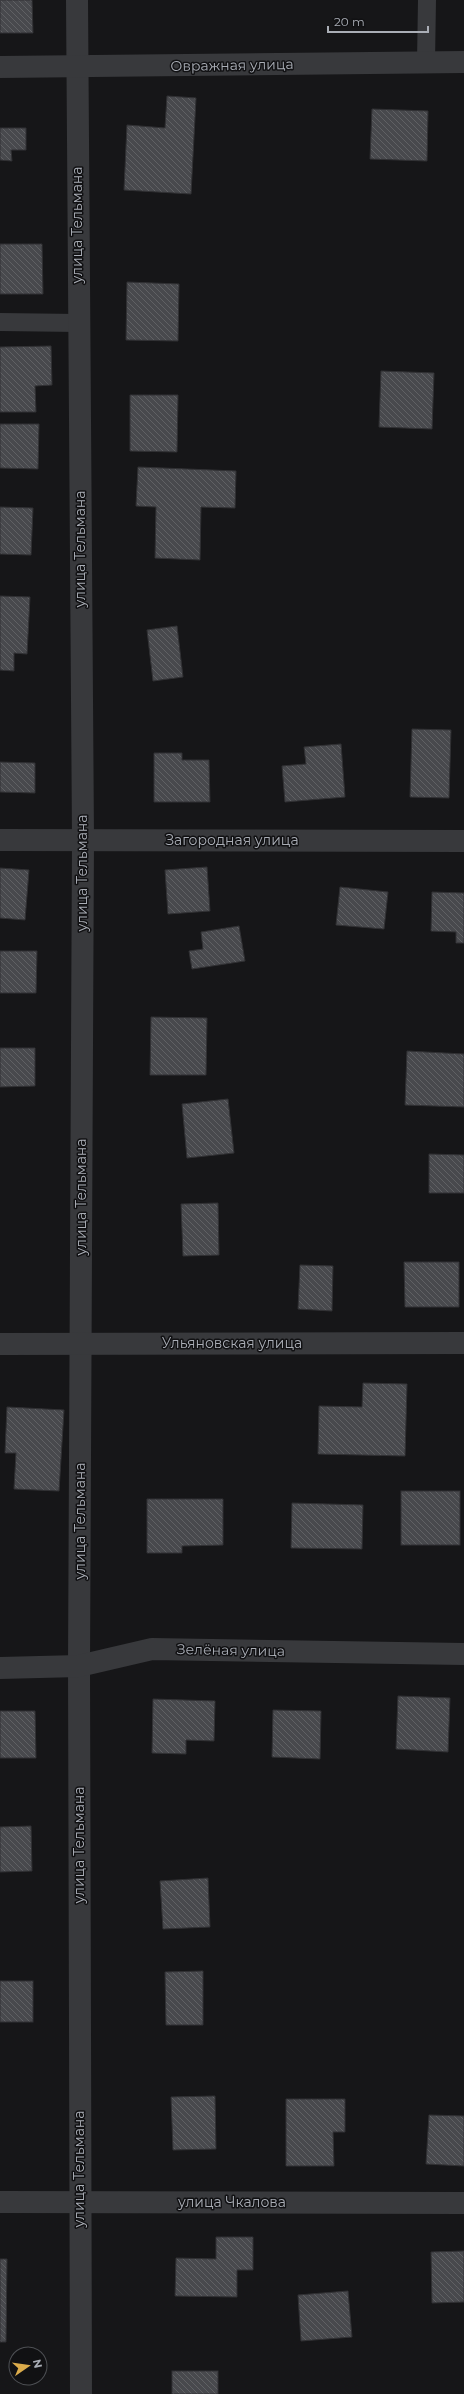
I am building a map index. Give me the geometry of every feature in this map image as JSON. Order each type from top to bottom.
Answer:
[{"type":"street","name":"улица Тельмана","points":[[76,0],[82,839],[79,1666],[79,2202],[81,2394]]},
{"type":"street","name":"Овражная улица","points":[[0,67],[464,62]]},
{"type":"street","name":"Загородная улица","points":[[0,840],[464,841]]},
{"type":"street","name":"Ульяновская улица","points":[[0,1344],[464,1343]]},
{"type":"street","name":"Зелёная улица","points":[[0,1668],[79,1666],[152,1649],[464,1654]]},
{"type":"street","name":"улица Чкалова","points":[[0,2202],[464,2203]]},
{"type":"lane","points":[[426,62],[427,0]]},
{"type":"lane","points":[[0,322],[78,323]]},
{"type":"building","points":[[0,0],[32,0],[33,33],[0,33]]},
{"type":"building","points":[[167,96],[196,98],[191,194],[124,190],[127,125],[165,128]]},
{"type":"building","points":[[372,109],[428,111],[427,161],[370,159]]},
{"type":"building","points":[[0,128],[26,128],[26,150],[11,150],[12,161],[0,160]]},
{"type":"building","points":[[0,244],[42,244],[43,294],[0,294]]},
{"type":"building","points":[[127,282],[179,284],[178,341],[126,340]]},
{"type":"building","points":[[51,346],[52,385],[35,386],[36,412],[0,412],[0,347]]},
{"type":"building","points":[[381,371],[434,373],[432,429],[379,427]]},
{"type":"building","points":[[130,395],[178,395],[177,452],[130,451]]},
{"type":"building","points":[[0,424],[39,424],[38,469],[0,468]]},
{"type":"building","points":[[138,467],[236,471],[235,508],[201,507],[200,560],[155,558],[156,507],[136,506]]},
{"type":"building","points":[[0,507],[33,508],[31,555],[0,554]]},
{"type":"building","points":[[0,596],[30,597],[27,654],[14,653],[14,671],[0,670]]},
{"type":"building","points":[[177,626],[183,677],[153,681],[147,630]]},
{"type":"building","points":[[412,729],[451,730],[449,798],[410,797]]},
{"type":"building","points":[[341,744],[345,797],[285,802],[282,766],[306,764],[304,747]]},
{"type":"building","points":[[154,753],[182,753],[182,760],[209,760],[210,802],[154,802]]},
{"type":"building","points":[[0,762],[35,763],[35,793],[0,792]]},
{"type":"building","points":[[207,867],[210,911],[168,914],[165,870]]},
{"type":"building","points":[[0,868],[29,870],[25,920],[0,918]]},
{"type":"building","points":[[340,887],[388,892],[384,929],[336,925]]},
{"type":"building","points":[[432,892],[464,893],[464,943],[456,943],[456,932],[431,931]]},
{"type":"building","points":[[239,926],[245,961],[192,969],[189,951],[203,949],[201,932]]},
{"type":"building","points":[[0,951],[37,951],[36,993],[0,993]]},
{"type":"building","points":[[151,1017],[207,1018],[206,1075],[150,1075]]},
{"type":"building","points":[[0,1048],[35,1048],[35,1086],[0,1087]]},
{"type":"building","points":[[407,1051],[464,1054],[464,1107],[405,1105]]},
{"type":"building","points":[[228,1099],[234,1153],[187,1158],[182,1104]]},
{"type":"building","points":[[429,1154],[464,1155],[464,1193],[429,1193]]},
{"type":"building","points":[[218,1203],[219,1255],[183,1256],[181,1204]]},
{"type":"building","points":[[404,1262],[459,1262],[459,1307],[405,1307]]},
{"type":"building","points":[[300,1265],[333,1266],[332,1311],[298,1309]]},
{"type":"building","points":[[363,1383],[407,1384],[405,1456],[318,1454],[319,1406],[362,1407]]},
{"type":"building","points":[[7,1407],[64,1410],[59,1491],[14,1489],[16,1453],[5,1453]]},
{"type":"building","points":[[401,1491],[460,1491],[460,1545],[401,1545]]},
{"type":"building","points":[[147,1499],[223,1499],[223,1545],[182,1546],[182,1553],[147,1553]]},
{"type":"building","points":[[292,1503],[363,1505],[362,1549],[291,1548]]},
{"type":"building","points":[[398,1696],[450,1698],[448,1752],[396,1749]]},
{"type":"building","points":[[153,1699],[215,1701],[214,1741],[186,1740],[186,1754],[152,1753]]},
{"type":"building","points":[[273,1710],[321,1711],[320,1759],[272,1757]]},
{"type":"building","points":[[0,1711],[35,1711],[36,1758],[0,1758]]},
{"type":"building","points":[[31,1826],[32,1871],[0,1872],[0,1827]]},
{"type":"building","points":[[208,1878],[210,1927],[163,1929],[160,1881]]},
{"type":"building","points":[[203,1971],[203,2025],[166,2025],[165,1972]]},
{"type":"building","points":[[0,1981],[33,1981],[33,2022],[0,2022]]},
{"type":"building","points":[[215,2096],[216,2149],[173,2150],[171,2097]]},
{"type":"building","points":[[286,2099],[345,2099],[345,2132],[333,2132],[334,2166],[286,2166]]},
{"type":"building","points":[[429,2115],[464,2116],[464,2166],[426,2164]]},
{"type":"building","points":[[216,2237],[253,2237],[253,2270],[237,2270],[237,2297],[175,2296],[176,2258],[216,2259]]},
{"type":"building","points":[[464,2251],[464,2302],[432,2303],[431,2252]]},
{"type":"building","points":[[0,2259],[7,2259],[6,2342],[0,2342]]},
{"type":"building","points":[[348,2291],[352,2337],[301,2341],[298,2295]]},
{"type":"building","points":[[172,2371],[218,2371],[218,2394],[172,2394]]}]
